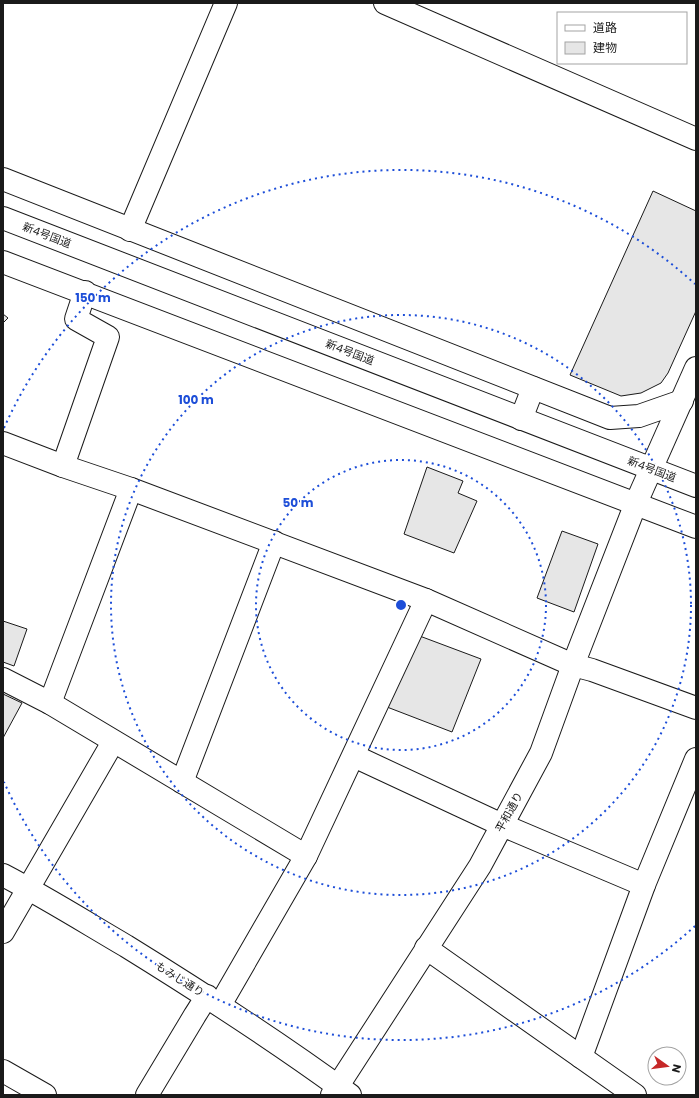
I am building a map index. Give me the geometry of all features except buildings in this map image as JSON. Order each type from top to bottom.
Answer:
[{"type":"main road","points":[[130,230],[226,3]]},
{"type":"main road","points":[[385,3],[696,139]]},
{"type":"main road","points":[[3,179],[610,418],[639,416],[682,401]]},
{"type":"main road","name":"新4号国道","points":[[3,218],[696,486]]},
{"type":"main road","points":[[3,262],[85,292],[696,527]]},
{"type":"main road","points":[[63,466],[108,338],[76,319],[85,292]]},
{"type":"main road","name":"平和通り","points":[[340,1092],[426,948],[480,866],[541,753],[573,665],[636,503],[696,368]]},
{"type":"main road","points":[[522,419],[533,388]]},
{"type":"main road","points":[[3,443],[274,542],[426,600],[573,665],[592,670],[696,708]]},
{"type":"main road","points":[[50,703],[131,489]]},
{"type":"main road","points":[[182,782],[274,542]]},
{"type":"main road","points":[[147,1095],[195,1015],[214,1001],[306,856],[426,600]]},
{"type":"main road","points":[[3,679],[50,703],[306,856]]},
{"type":"main road","points":[[3,932],[113,742]]},
{"type":"main road","points":[[354,756],[502,825],[644,885]]},
{"type":"main road","points":[[581,1057],[644,885],[696,759]]},
{"type":"main road","name":"もみじ通り","points":[[3,875],[28,888],[214,1001],[340,1092]]},
{"type":"main road","points":[[426,948],[635,1095]]},
{"type":"main road","points":[[3,1071],[45,1095]]}]
